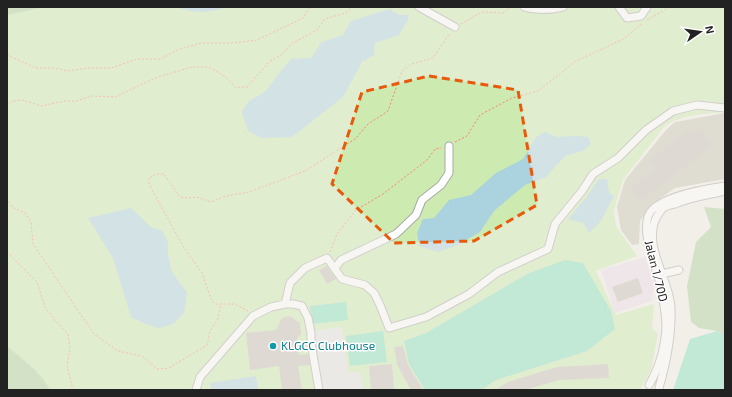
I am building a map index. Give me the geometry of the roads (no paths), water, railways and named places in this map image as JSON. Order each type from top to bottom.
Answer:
[{"type":"street","points":[[419,7],[455,26]]},
{"type":"street","points":[[524,7],[530,9],[551,10],[563,7]]},
{"type":"street","points":[[619,7],[627,18],[641,16],[647,7]]},
{"type":"street","points":[[285,304],[290,283],[305,268],[327,258],[342,279],[365,285],[374,293],[389,328],[426,317],[469,294],[498,272],[548,249],[555,224],[582,191],[593,174],[618,158],[646,130],[672,111],[697,105],[725,108]]},
{"type":"street","points":[[335,268],[341,260],[396,234],[416,215],[422,200],[441,185],[449,173],[449,146]]},
{"type":"street","name":"Jalan 1/70D","points":[[649,385],[661,357],[666,328],[665,311],[660,283],[647,237],[647,220],[651,210],[661,203],[692,192],[725,186]]},
{"type":"street","name":"Jalan 1/70D","points":[[659,389],[664,371],[671,328],[667,285],[656,258],[652,234],[653,225],[659,212],[663,208],[690,198],[725,192]]},
{"type":"street","points":[[662,274],[679,270]]},
{"type":"street","points":[[196,390],[200,377],[252,316],[271,307],[285,304],[302,306],[308,318],[312,333],[311,343],[319,390]]},
{"type":"street","points":[[643,390],[649,385],[654,385],[659,389]]},
{"type":"water","points":[[177,7],[227,7],[214,11],[196,12]]},
{"type":"water","points":[[390,9],[399,15],[409,15],[408,20],[399,35],[375,43],[374,55],[362,62],[343,97],[292,137],[262,138],[248,131],[242,112],[248,102],[266,91],[291,59],[311,58],[322,42],[343,35],[351,21]]},
{"type":"water","points":[[545,132],[557,137],[588,137],[591,144],[583,151],[565,156],[546,177],[525,185],[494,211],[480,232],[456,246],[438,252],[419,246],[417,233],[423,219],[434,218],[449,200],[471,195],[496,173],[523,159],[536,137]]},
{"type":"water","points":[[599,179],[607,179],[609,193],[614,196],[601,221],[589,233],[583,223],[568,219]]},
{"type":"water","points":[[131,208],[151,227],[162,231],[168,242],[168,255],[172,272],[187,293],[184,313],[173,324],[159,328],[145,324],[131,317],[113,258],[88,218]]},
{"type":"water","points":[[256,376],[258,390],[211,390],[210,383]]},
{"type":"place","name":"KLGCC Clubhouse","points":[[273,346]]}]
